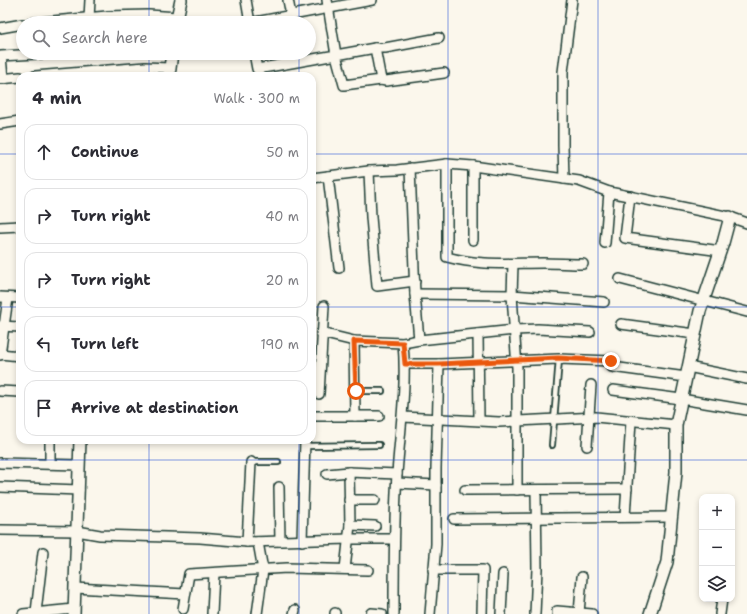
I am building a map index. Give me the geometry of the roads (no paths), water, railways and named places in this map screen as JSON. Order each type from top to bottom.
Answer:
[{"type":"street","points":[[89,16],[90,0]]},
{"type":"street","points":[[178,16],[181,0]]},
{"type":"street","points":[[246,0],[248,16]]},
{"type":"street","points":[[288,0],[291,15]]},
{"type":"street","points":[[286,16],[328,4],[370,0]]},
{"type":"street","points":[[564,179],[563,72],[572,0]]},
{"type":"street","points":[[328,4],[336,55],[344,85],[444,73]]},
{"type":"street","points":[[129,16],[155,16]]},
{"type":"street","points":[[0,28],[16,25]]},
{"type":"street","points":[[316,59],[439,38]]},
{"type":"street","points":[[375,48],[381,80]]},
{"type":"street","points":[[16,55],[1,56],[2,79],[16,77]]},
{"type":"street","points":[[94,72],[145,67],[170,72],[171,60]]},
{"type":"street","points":[[255,60],[257,69],[308,60]]},
{"type":"street","points":[[0,124],[16,122]]},
{"type":"street","points":[[447,164],[447,257],[466,262],[513,264],[584,264]]},
{"type":"street","points":[[316,178],[447,164],[473,166],[578,181],[609,192],[730,217],[747,223]]},
{"type":"street","points":[[473,166],[473,240]]},
{"type":"street","points":[[410,168],[415,294],[419,340]]},
{"type":"street","points":[[369,171],[377,286],[415,281]]},
{"type":"street","points":[[328,176],[340,268]]},
{"type":"street","points":[[605,243],[609,192]]},
{"type":"street","points":[[630,196],[625,238],[721,251]]},
{"type":"street","points":[[650,614],[666,562],[676,472],[676,425],[681,399],[704,300],[721,251],[730,217]]},
{"type":"street","points":[[0,227],[16,226]]},
{"type":"street","points":[[513,264],[512,295],[515,330],[518,421],[517,490]]},
{"type":"street","points":[[620,279],[747,312]]},
{"type":"street","points":[[415,294],[512,295],[604,302]]},
{"type":"street","points":[[16,298],[4,297],[0,354],[16,356]]},
{"type":"street","points":[[319,394],[321,333],[324,306]]},
{"type":"street","points":[[621,324],[695,334]]},
{"type":"street","points":[[2,326],[16,327]]},
{"type":"street","points":[[321,333],[354,341],[403,343],[515,330],[538,329],[590,332]]},
{"type":"street","points":[[478,334],[479,420]]},
{"type":"street","points":[[354,341],[356,391],[355,416]]},
{"type":"street","points":[[394,614],[394,539],[397,478],[403,417],[405,364],[403,343]]},
{"type":"street","points":[[405,364],[516,361],[558,358],[747,378]]},
{"type":"street","points":[[430,614],[436,544],[439,364]]},
{"type":"street","points":[[587,446],[591,385]]},
{"type":"street","points":[[614,390],[747,410]]},
{"type":"street","points":[[0,391],[16,392]]},
{"type":"street","points":[[316,416],[379,416]]},
{"type":"street","points":[[403,417],[518,421],[589,418],[676,425]]},
{"type":"street","points":[[625,517],[631,421]]},
{"type":"street","points":[[50,444],[50,464]]},
{"type":"street","points":[[23,614],[36,612],[74,611],[80,444]]},
{"type":"street","points":[[302,541],[305,444]]},
{"type":"street","points":[[247,542],[251,462]]},
{"type":"street","points":[[0,463],[79,465]]},
{"type":"street","points":[[327,474],[349,472],[436,485]]},
{"type":"street","points":[[345,569],[350,525],[349,472]]},
{"type":"street","points":[[0,487],[78,490]]},
{"type":"street","points":[[279,487],[280,541]]},
{"type":"street","points":[[466,490],[627,489]]},
{"type":"street","points":[[535,614],[537,569],[536,490]]},
{"type":"street","points":[[349,500],[375,500]]},
{"type":"street","points":[[454,520],[671,516]]},
{"type":"street","points":[[350,525],[375,526]]},
{"type":"street","points":[[0,530],[77,531],[100,535],[200,538],[247,542],[394,539]]},
{"type":"street","points":[[257,614],[263,570],[258,542]]},
{"type":"street","points":[[36,612],[43,552]]},
{"type":"street","points":[[183,609],[189,574],[286,568],[368,570]]},
{"type":"street","points":[[433,570],[483,570],[482,614]]},
{"type":"street","points":[[212,614],[214,573]]},
{"type":"street","points":[[501,614],[503,574]]},
{"type":"street","points":[[579,613],[582,577]]},
{"type":"street","points":[[75,588],[185,594]]},
{"type":"street","points":[[720,614],[722,602]]},
{"type":"street","points":[[557,614],[557,611],[592,614]]},
{"type":"street","points":[[371,613],[382,614]]},
{"type":"lane","points":[[552,445],[555,419],[558,358]]},
{"type":"lane","points":[[356,391],[382,391]]},
{"type":"lane","points":[[316,443],[379,445]]},
{"type":"lane","points":[[251,462],[278,462]]}]
